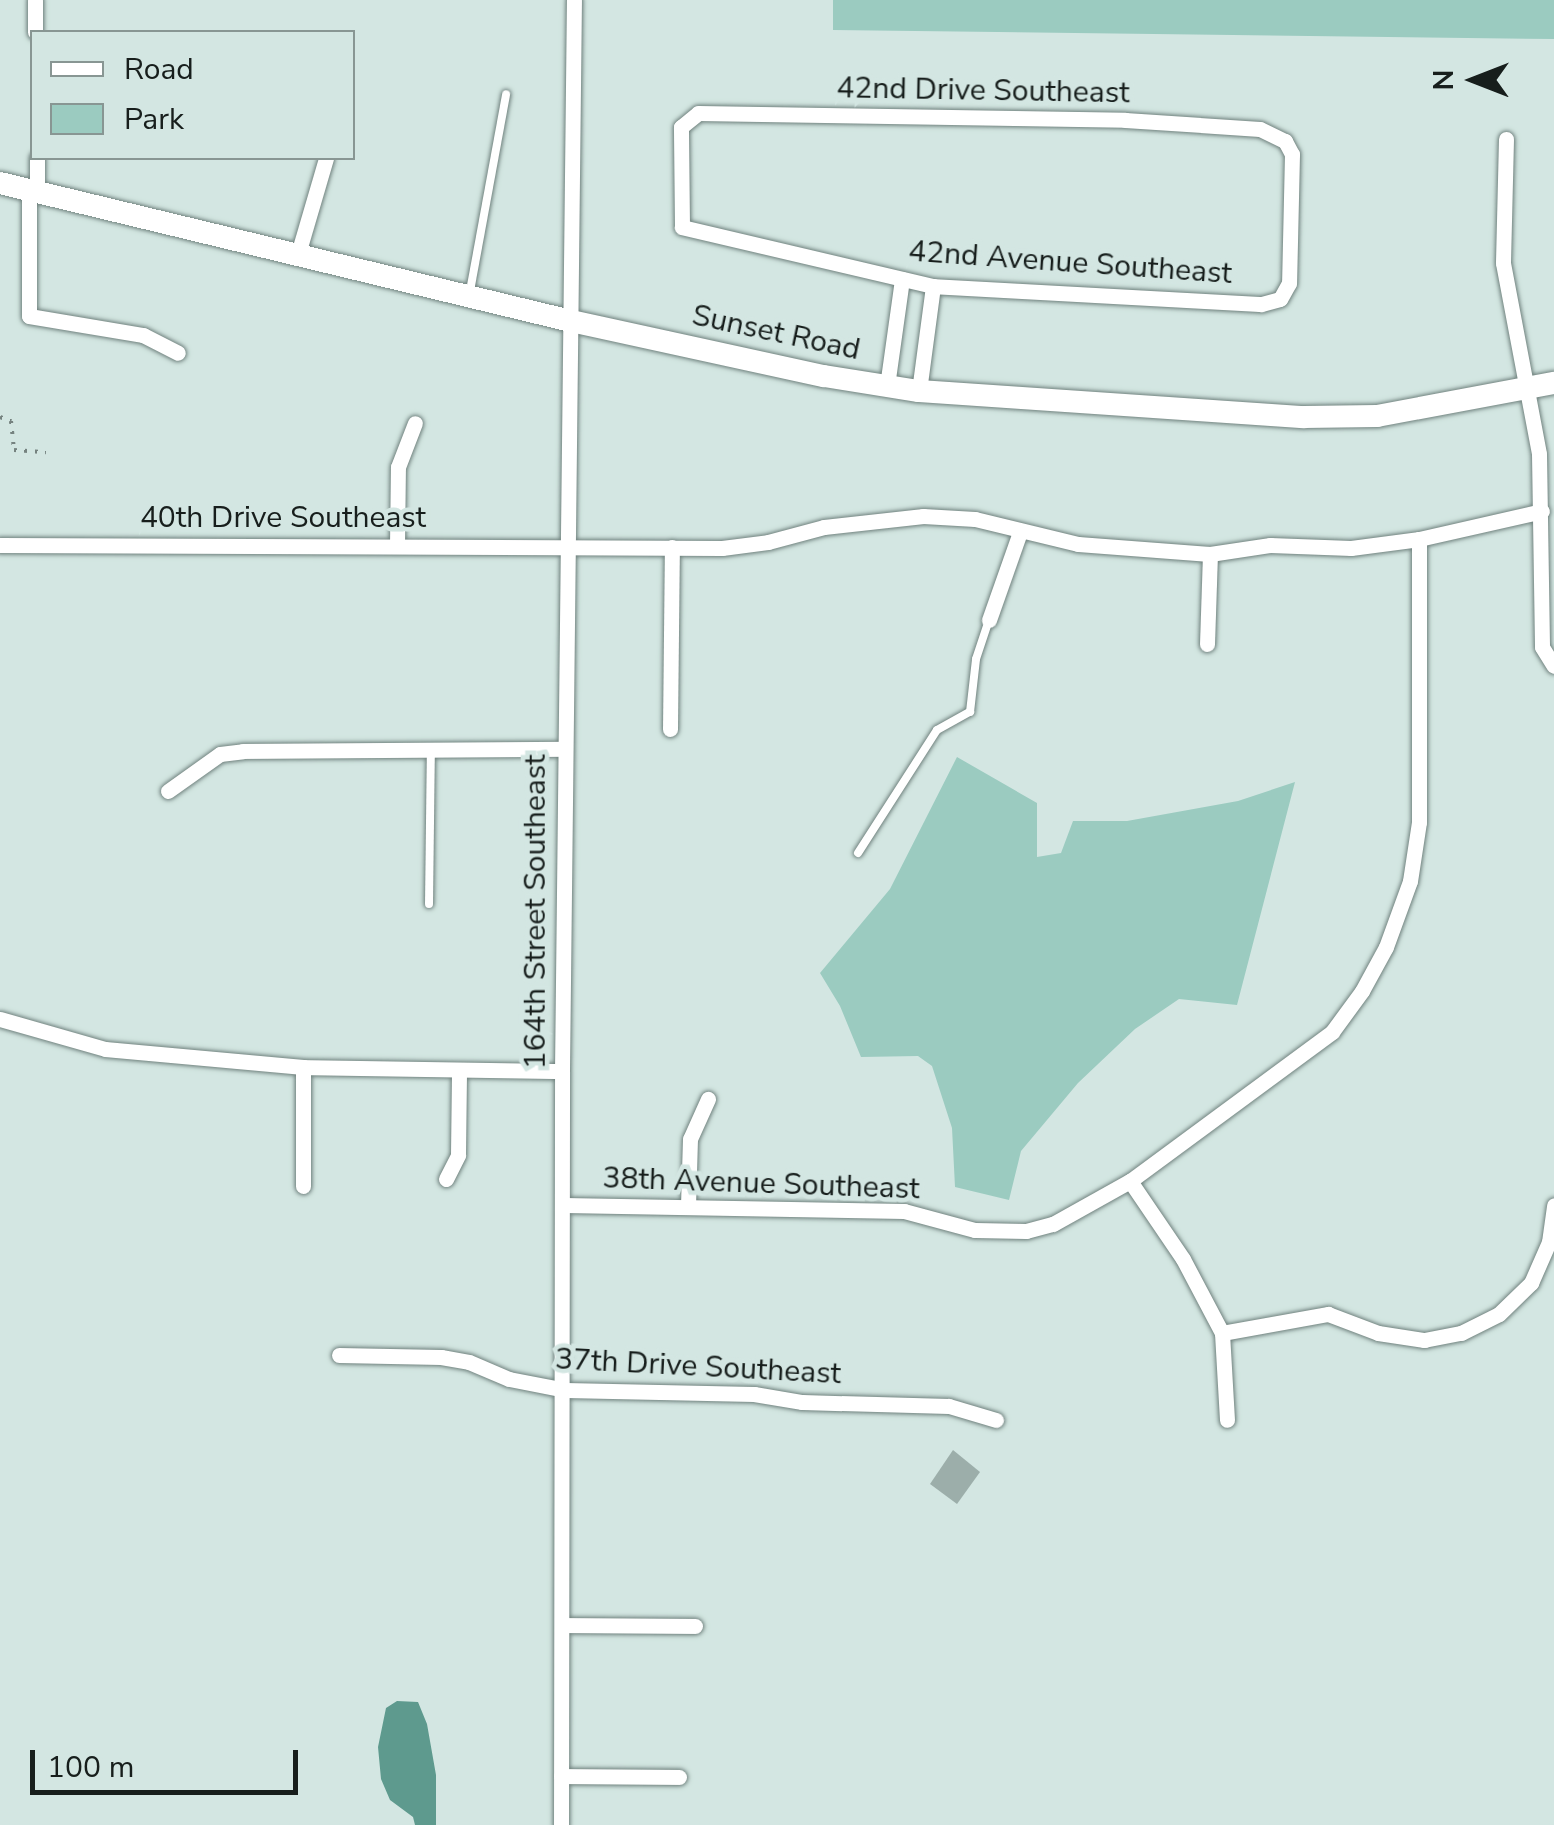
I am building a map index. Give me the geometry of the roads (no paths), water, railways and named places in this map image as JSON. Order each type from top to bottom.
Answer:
[{"type":"street","points":[[35,0],[35,30]]},
{"type":"street","name":"164th Street Southeast","points":[[561,1825],[564,749],[574,0]]},
{"type":"street","name":"42nd Drive Southeast","points":[[682,227],[681,126],[698,113],[1125,120],[1260,129],[1285,141],[1292,154],[1289,283],[1280,299]]},
{"type":"street","points":[[1506,140],[1503,263],[1539,454],[1542,647],[1554,666]]},
{"type":"street","points":[[36,160],[29,316],[144,334],[178,353]]},
{"type":"street","points":[[298,254],[325,160]]},
{"type":"street","name":"Sunset Road","points":[[0,183],[571,321],[920,392],[1304,417],[1377,416],[1554,383]]},
{"type":"street","name":"42nd Avenue Southeast","points":[[682,227],[933,286],[1261,304],[1280,299]]},
{"type":"street","points":[[887,386],[902,279]]},
{"type":"street","points":[[920,392],[933,286]]},
{"type":"street","points":[[397,545],[398,467],[414,423]]},
{"type":"street","name":"40th Drive Southeast","points":[[0,545],[672,547],[752,544],[824,527],[923,516],[976,519],[1078,544],[1210,554],[1270,546],[1351,548],[1419,540],[1542,511]]},
{"type":"street","points":[[989,620],[1020,532]]},
{"type":"street","name":"38th Avenue Southeast","points":[[564,1204],[904,1212],[1002,1233],[1053,1224],[1130,1181],[1332,1032],[1362,992],[1386,947],[1410,881],[1419,822],[1419,540]]},
{"type":"street","points":[[670,729],[672,547]]},
{"type":"street","points":[[1207,644],[1210,554]]},
{"type":"street","points":[[168,790],[220,754],[564,749]]},
{"type":"street","points":[[0,1019],[105,1049],[303,1067],[562,1071]]},
{"type":"street","points":[[303,1067],[304,1186]]},
{"type":"street","points":[[446,1179],[458,1155],[459,1070]]},
{"type":"street","points":[[688,1206],[690,1139],[708,1098]]},
{"type":"street","points":[[1130,1181],[1183,1258],[1222,1333],[1226,1420]]},
{"type":"street","points":[[1222,1333],[1328,1314],[1378,1332],[1424,1340],[1461,1333],[1498,1314],[1531,1284],[1549,1242],[1554,1205]]},
{"type":"street","name":"37th Drive Southeast","points":[[339,1356],[441,1357],[469,1362],[509,1380],[565,1390],[754,1394],[802,1402],[949,1406],[996,1420]]},
{"type":"street","points":[[562,1625],[695,1626]]},
{"type":"street","points":[[561,1776],[679,1778]]},
{"type":"lane","points":[[469,296],[506,94]]},
{"type":"lane","points":[[858,853],[937,730],[970,712],[976,658],[989,620]]},
{"type":"lane","points":[[430,904],[431,750]]}]
